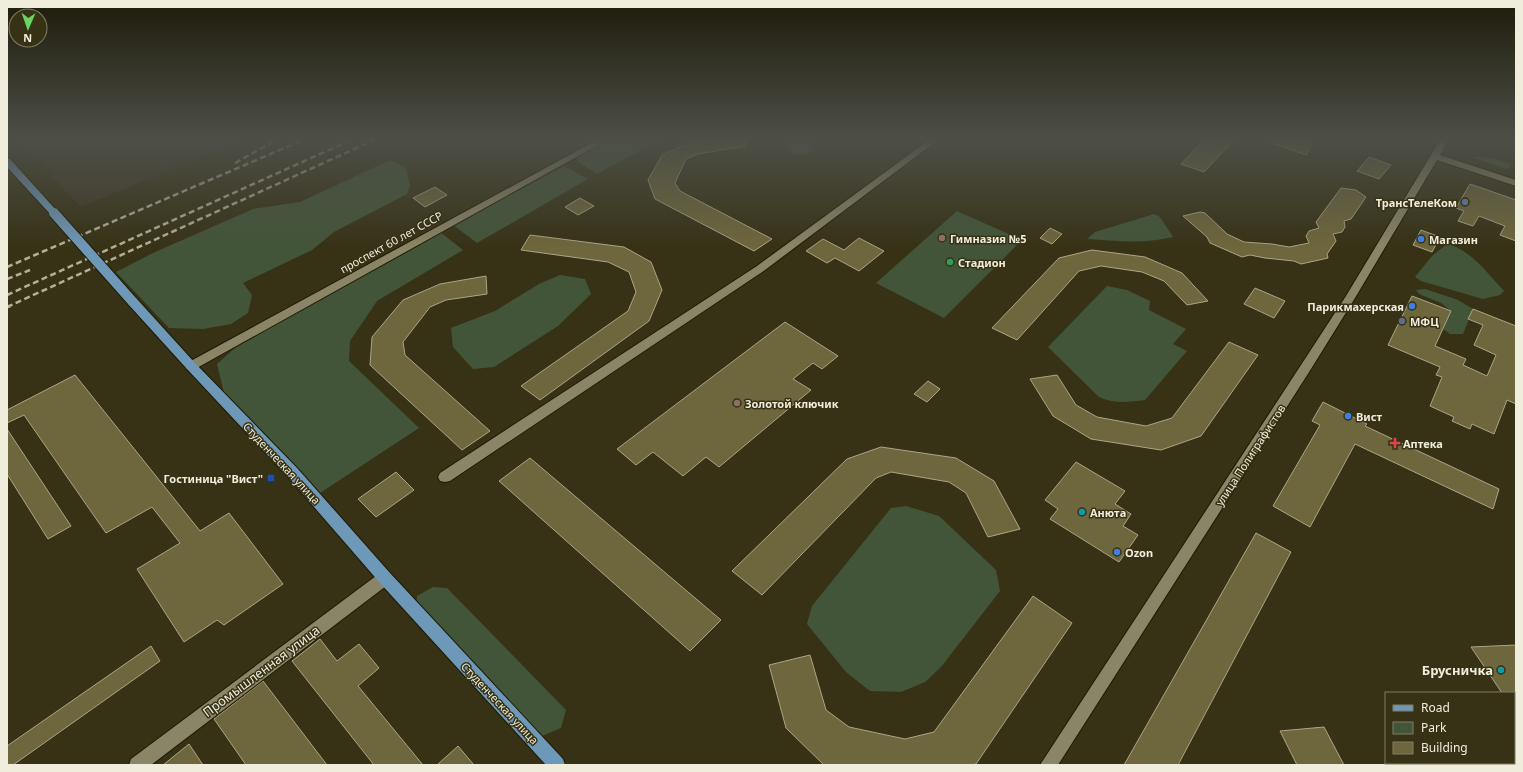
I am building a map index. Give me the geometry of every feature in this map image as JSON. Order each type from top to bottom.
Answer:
[{"type":"main road","name":"Студенческая улица","points":[[21,176],[191,366],[293,472],[385,578],[557,765]]},
{"type":"street","name":"проспект 60 лет СССР","points":[[191,366],[537,176]]},
{"type":"street","points":[[445,477],[761,268],[885,176]]},
{"type":"street","name":"улица Полиграфистов","points":[[1048,765],[1350,298],[1422,176]]},
{"type":"street","points":[[1497,176],[1516,182]]},
{"type":"street","name":"Промышленная улица","points":[[137,765],[385,578]]},
{"type":"shaded area","points":[[52,176],[156,176],[80,207]]},
{"type":"green space","points":[[356,176],[408,176],[410,186],[407,194],[334,232],[312,250],[243,283],[252,295],[248,313],[231,324],[203,329],[169,328],[116,272],[155,252],[253,209],[300,202]]},
{"type":"green space","points":[[545,176],[583,176],[588,179],[477,243],[453,225]]},
{"type":"green space","name":"Стадион","points":[[957,211],[1022,240],[944,318],[876,283]]},
{"type":"green space","points":[[1154,214],[1160,217],[1173,237],[1151,241],[1087,239],[1095,232]]},
{"type":"green space","points":[[440,232],[463,250],[377,301],[350,341],[349,361],[419,428],[320,493],[225,397],[217,364],[244,340]]},
{"type":"green space","points":[[1447,244],[1463,251],[1471,257],[1504,291],[1500,295],[1483,299],[1421,281],[1415,277],[1432,256]]},
{"type":"green space","points":[[560,275],[585,279],[591,294],[558,326],[494,367],[473,369],[453,347],[451,328],[495,311],[539,284]]},
{"type":"green space","points":[[1107,286],[1127,290],[1150,301],[1149,310],[1186,329],[1173,344],[1187,351],[1145,400],[1115,402],[1099,397],[1048,347]]},
{"type":"green space","points":[[1425,289],[1458,300],[1473,309],[1463,334],[1450,334],[1443,329],[1451,311],[1441,303],[1419,294],[1416,290]]},
{"type":"green space","points":[[906,506],[939,516],[996,570],[1000,591],[941,667],[925,682],[901,692],[870,691],[846,672],[807,624],[812,606],[891,508]]},
{"type":"green space","points":[[433,587],[447,588],[566,710],[561,728],[542,736],[416,610],[417,596]]},
{"type":"building","points":[[650,176],[678,176],[675,183],[680,191],[772,239],[754,251],[655,199],[648,180]]},
{"type":"building","points":[[1371,176],[1382,176],[1379,179]]},
{"type":"building","points":[[1470,184],[1516,200],[1516,241],[1500,235],[1505,226],[1479,216],[1473,226],[1458,221],[1464,211],[1456,208]]},
{"type":"building","points":[[435,187],[447,195],[425,207],[413,198]]},
{"type":"building","points":[[1341,188],[1356,190],[1366,197],[1351,219],[1344,221],[1345,227],[1342,232],[1333,234],[1336,241],[1327,254],[1328,258],[1301,264],[1294,261],[1250,255],[1242,257],[1210,243],[1207,237],[1183,216],[1200,212],[1205,213],[1227,234],[1244,242],[1289,247],[1309,243],[1306,236],[1309,231],[1319,228],[1316,222]]},
{"type":"building","points":[[580,198],[594,206],[578,215],[565,207]]},
{"type":"building","points":[[1050,228],[1062,234],[1052,244],[1040,238]]},
{"type":"building","points":[[1421,230],[1440,237],[1432,252],[1413,245]]},
{"type":"building","points":[[530,235],[624,247],[651,262],[662,290],[649,321],[540,400],[521,386],[628,311],[636,292],[629,272],[608,262],[521,250]]},
{"type":"building","points":[[859,238],[884,251],[859,271],[835,258],[827,263],[806,251],[823,239],[844,250]]},
{"type":"building","points":[[1092,250],[1145,257],[1182,273],[1208,301],[1187,305],[1164,281],[1142,272],[1101,266],[1079,271],[1017,340],[992,328],[1059,258]]},
{"type":"building","points":[[486,276],[487,294],[446,300],[430,307],[403,342],[405,355],[490,431],[462,450],[370,365],[372,337],[403,300],[440,284]]},
{"type":"building","points":[[1255,288],[1285,301],[1274,318],[1244,304]]},
{"type":"building","points":[[1412,296],[1451,311],[1435,346],[1466,359],[1463,365],[1487,376],[1496,355],[1474,345],[1483,325],[1468,319],[1473,309],[1516,326],[1516,404],[1507,400],[1494,434],[1472,424],[1470,429],[1452,421],[1454,417],[1430,406],[1442,377],[1436,375],[1440,367],[1388,345]]},
{"type":"building","name":"Золотой ключик","points":[[785,322],[838,356],[822,369],[813,363],[793,379],[811,390],[719,467],[706,457],[683,476],[653,452],[636,465],[617,449]]},
{"type":"building","points":[[1229,342],[1258,355],[1201,436],[1161,450],[1091,439],[1053,416],[1030,379],[1057,375],[1076,405],[1097,417],[1146,426],[1172,418]]},
{"type":"building","points":[[75,375],[200,531],[229,513],[283,584],[224,625],[217,620],[184,642],[137,569],[180,543],[152,507],[106,533],[24,415],[7,423],[7,410]]},
{"type":"building","points":[[928,381],[940,389],[927,402],[914,394]]},
{"type":"building","points":[[1323,402],[1367,424],[1365,426],[1499,489],[1493,509],[1355,444],[1310,527],[1273,506],[1320,425],[1312,421]]},
{"type":"building","points":[[7,429],[71,526],[48,539],[7,474]]},
{"type":"building","points":[[881,447],[956,458],[994,481],[1020,529],[988,537],[966,493],[949,482],[891,472],[876,478],[762,595],[732,571],[847,459]]},
{"type":"building","points":[[530,458],[721,620],[690,651],[499,481]]},
{"type":"building","name":"Анюта","points":[[1076,462],[1125,491],[1115,504],[1131,514],[1123,526],[1138,535],[1119,562],[1050,519],[1058,509],[1045,500]]},
{"type":"building","points":[[396,472],[414,490],[376,517],[358,499]]},
{"type":"building","points":[[1256,533],[1291,552],[1178,765],[1124,765]]},
{"type":"building","points":[[1033,596],[1072,623],[976,764],[824,765],[786,728],[769,665],[810,655],[826,710],[849,727],[905,739],[934,732]]},
{"type":"building","points":[[320,639],[337,661],[359,644],[379,668],[358,686],[423,765],[374,765],[292,661]]},
{"type":"building","name":"Брусничка","points":[[1516,645],[1516,693],[1501,692],[1471,647]]},
{"type":"building","points":[[151,646],[160,661],[13,765],[7,765],[7,746]]},
{"type":"building","points":[[263,681],[327,765],[246,765],[214,719]]},
{"type":"building","points":[[1324,727],[1344,765],[1297,765],[1280,731]]},
{"type":"building","points":[[189,744],[203,765],[163,765]]},
{"type":"building","points":[[458,746],[474,765],[437,765]]},
{"type":"railway","points":[[7,267],[219,176]]},
{"type":"railway","points":[[7,295],[271,176]]},
{"type":"railway","points":[[10,306],[7,307],[295,176]]},
{"type":"railway","points":[[7,279],[30,270]]},
{"type":"place","name":"ТрансТелеКом","points":[[1465,202]]},
{"type":"place","name":"Гимназия №5","points":[[942,238]]},
{"type":"place","name":"Магазин","points":[[1421,239]]},
{"type":"place","name":"Стадион","points":[[950,262]]},
{"type":"place","name":"Парикмахерская","points":[[1412,306]]},
{"type":"place","name":"МФЦ","points":[[1402,321]]},
{"type":"place","name":"Золотой ключик","points":[[737,403]]},
{"type":"place","name":"Вист","points":[[1348,416]]},
{"type":"place","name":"Аптека","points":[[1395,443]]},
{"type":"place","name":"Гостиница \"Вист\"","points":[[271,478]]},
{"type":"place","name":"Анюта","points":[[1082,512]]},
{"type":"place","name":"Ozon","points":[[1117,552]]},
{"type":"place","name":"Брусничка","points":[[1501,670]]}]
